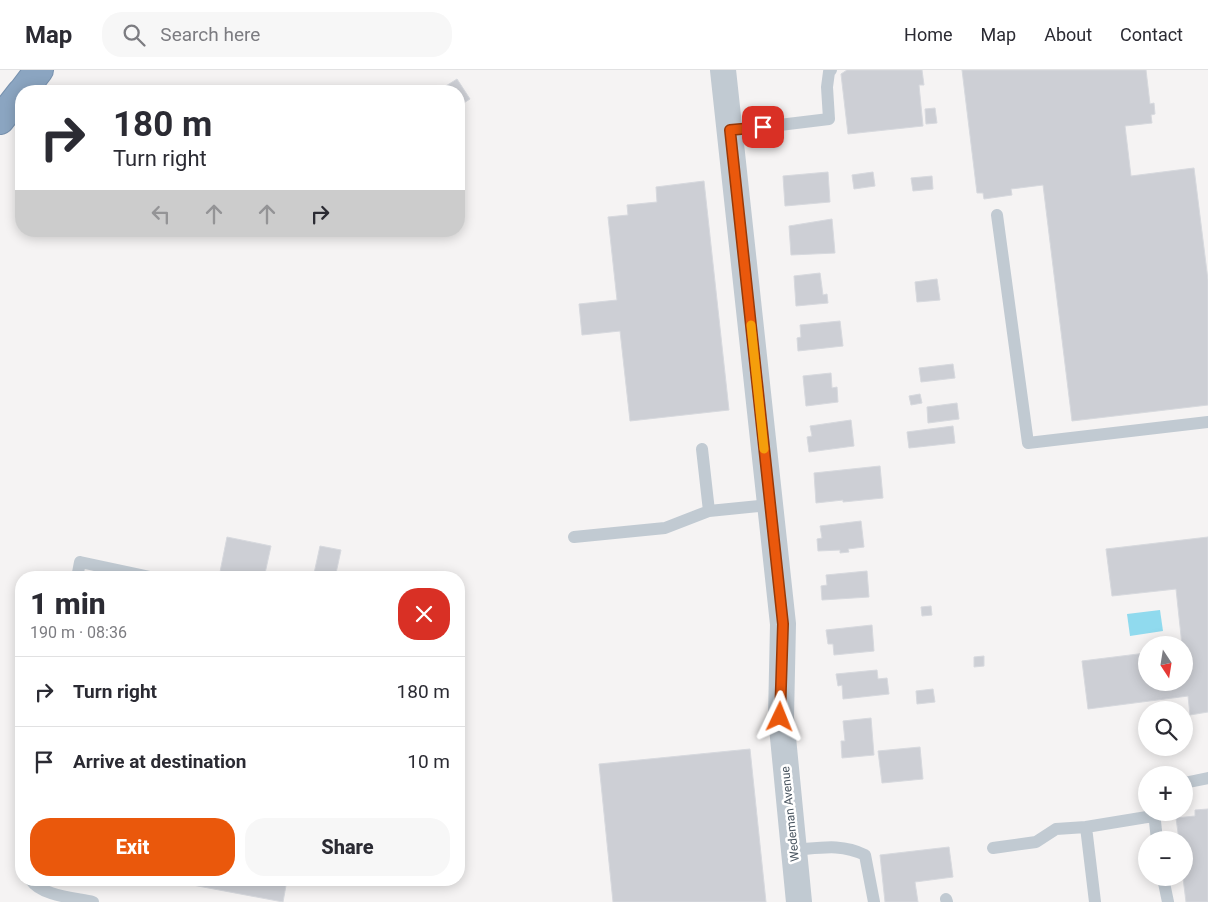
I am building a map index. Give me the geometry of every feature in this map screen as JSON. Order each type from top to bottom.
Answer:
[{"type":"highway","points":[[28,85],[40,70]]},
{"type":"highway","points":[[0,120],[15,101]]},
{"type":"street","name":"Wedeman Avenue","points":[[723,70],[783,624],[780,717],[799,902]]},
{"type":"lane","points":[[730,130],[829,119],[827,87],[831,70]]},
{"type":"lane","points":[[997,216],[1028,443],[1208,422]]},
{"type":"lane","points":[[702,449],[708,511]]},
{"type":"lane","points":[[574,538],[665,528],[708,511],[770,505]]},
{"type":"lane","points":[[78,571],[80,562],[122,571]]},
{"type":"lane","points":[[1193,781],[1208,778]]},
{"type":"lane","points":[[993,848],[1036,842],[1056,829],[1086,827],[1138,817]]},
{"type":"lane","points":[[1086,827],[1095,902]]},
{"type":"lane","points":[[794,850],[840,846],[853,849],[865,855],[874,902]]},
{"type":"lane","points":[[37,886],[46,892],[93,902]]},
{"type":"lane","points":[[1165,886],[1168,902]]},
{"type":"water","points":[[1160,610],[1163,631],[1130,636],[1127,614]]},
{"type":"building","points":[[847,70],[922,70],[924,85],[919,85],[923,126],[848,134],[841,74]]},
{"type":"building","points":[[962,70],[1146,70],[1150,104],[1154,103],[1155,114],[1151,115],[1152,123],[1125,126],[1131,176],[1194,168],[1208,280],[1208,405],[1072,421],[1043,185],[1011,189],[1012,195],[984,199],[983,193],[977,193]]},
{"type":"building","points":[[457,79],[461,85],[448,85]]},
{"type":"building","points":[[465,91],[470,99],[465,102]]},
{"type":"building","points":[[935,108],[937,123],[926,124],[925,109]]},
{"type":"building","points":[[828,172],[830,202],[785,206],[783,176]]},
{"type":"building","points":[[873,172],[875,186],[854,189],[852,175]]},
{"type":"building","points":[[932,176],[933,189],[913,191],[911,178]]},
{"type":"building","points":[[704,181],[729,410],[630,421],[620,331],[582,335],[579,304],[617,300],[608,217],[628,215],[627,205],[657,202],[656,187]]},
{"type":"building","points":[[832,219],[835,253],[791,255],[789,226]]},
{"type":"building","points":[[820,273],[823,295],[827,294],[828,303],[796,306],[794,276]]},
{"type":"building","points":[[937,279],[940,300],[917,302],[915,282]]},
{"type":"building","points":[[840,321],[843,346],[798,351],[797,338],[801,337],[800,325]]},
{"type":"building","points":[[953,364],[955,378],[921,382],[919,368]]},
{"type":"building","points":[[831,373],[832,388],[837,387],[838,402],[806,406],[803,376]]},
{"type":"building","points":[[920,394],[922,403],[911,405],[909,396]]},
{"type":"building","points":[[957,403],[959,419],[928,423],[927,407]]},
{"type":"building","points":[[851,420],[854,446],[809,452],[807,437],[812,436],[810,426]]},
{"type":"building","points":[[953,426],[955,443],[909,448],[907,432]]},
{"type":"building","points":[[880,466],[883,498],[816,503],[814,473]]},
{"type":"building","points":[[861,521],[864,547],[848,549],[849,552],[840,553],[840,550],[818,551],[817,539],[822,538],[820,526]]},
{"type":"building","points":[[227,537],[271,546],[266,571],[220,571]]},
{"type":"building","points":[[1208,537],[1208,712],[1193,714],[1193,701],[1189,701],[1188,696],[1088,709],[1082,661],[1138,654],[1138,691],[1193,691],[1193,636],[1181,636],[1176,589],[1112,596],[1106,549]]},
{"type":"building","points":[[320,546],[341,550],[336,571],[315,571]]},
{"type":"building","points":[[867,571],[869,597],[822,600],[821,586],[827,585],[826,575]]},
{"type":"building","points":[[931,606],[932,615],[922,616],[921,607]]},
{"type":"building","points":[[872,625],[874,651],[834,655],[833,644],[828,644],[826,630]]},
{"type":"building","points":[[984,656],[984,666],[974,667],[974,657]]},
{"type":"building","points":[[877,670],[878,679],[887,678],[889,694],[843,699],[842,685],[838,686],[836,674]]},
{"type":"building","points":[[933,689],[935,702],[917,704],[916,691]]},
{"type":"building","points":[[871,718],[874,755],[842,758],[841,741],[845,741],[843,721]]},
{"type":"building","points":[[920,747],[923,779],[882,783],[878,751]]},
{"type":"building","points":[[750,749],[766,902],[613,902],[599,764]]},
{"type":"building","points":[[1208,809],[1208,902],[1186,902],[1184,886],[1193,886],[1193,831],[1178,831],[1176,821],[1193,821],[1195,810]]},
{"type":"building","points":[[949,847],[953,877],[915,882],[918,902],[885,902],[880,855]]},
{"type":"building","points":[[198,886],[286,886],[283,902]]},
{"type":"slow traffic","points":[[751,325],[764,449]]},
{"type":"route","points":[[763,127],[730,130],[783,624],[780,717]]}]
